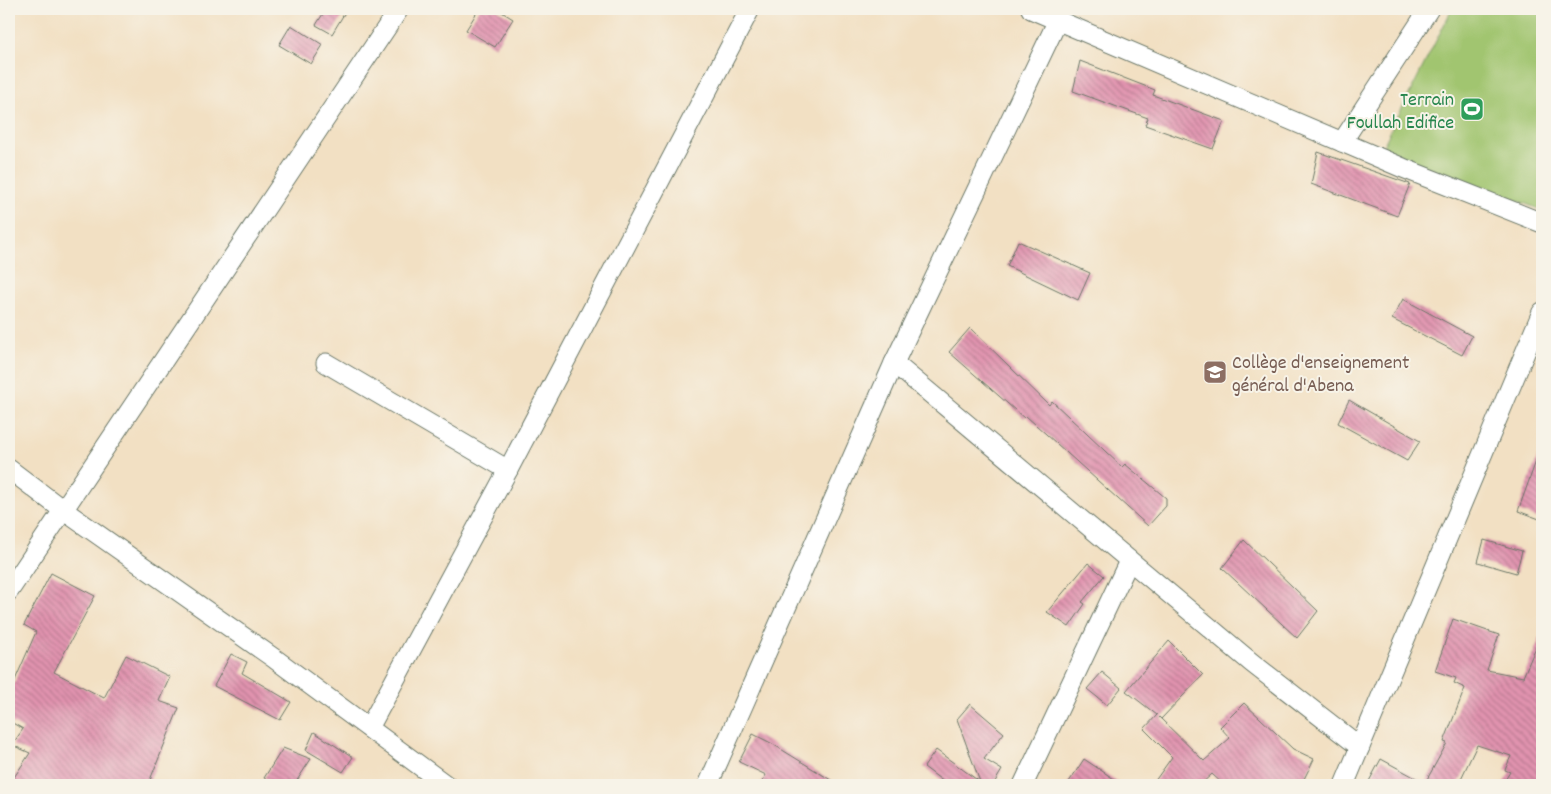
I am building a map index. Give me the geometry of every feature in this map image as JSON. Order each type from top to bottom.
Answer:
[{"type":"street","points":[[9,591],[399,9]]},
{"type":"street","points":[[369,728],[508,470],[750,9]]},
{"type":"street","points":[[1031,9],[1342,142],[1542,223]]},
{"type":"street","points":[[1342,142],[1429,9]]},
{"type":"street","points":[[708,785],[894,363],[1058,20]]},
{"type":"street","points":[[1344,785],[1542,312]]},
{"type":"street","points":[[326,363],[508,470]]},
{"type":"street","points":[[894,363],[1252,663],[1360,747]]},
{"type":"street","points":[[9,469],[63,510],[275,659],[446,785]]},
{"type":"street","points":[[1023,785],[1129,561]]},
{"type":"green space","name":"Terrain Foullah Edifice","points":[[1452,9],[1542,9],[1542,210],[1381,150]]},
{"type":"building","points":[[326,9],[347,9],[332,34],[316,25]]},
{"type":"building","points":[[479,9],[497,9],[513,19],[495,47],[466,30]]},
{"type":"building","points":[[291,25],[323,45],[311,64],[279,45]]},
{"type":"building","points":[[1080,61],[1155,90],[1153,95],[1224,121],[1213,149],[1145,125],[1148,118],[1073,91]]},
{"type":"building","points":[[1318,152],[1410,184],[1397,216],[1311,184]]},
{"type":"building","points":[[1018,241],[1090,273],[1078,300],[1007,266]]},
{"type":"building","points":[[1403,299],[1472,336],[1462,355],[1392,319]]},
{"type":"building","points":[[970,328],[1049,405],[1052,401],[1122,467],[1125,464],[1166,498],[1166,506],[1148,526],[1026,416],[1024,418],[949,352]]},
{"type":"building","points":[[1349,400],[1420,441],[1407,461],[1338,423]]},
{"type":"building","points":[[1540,450],[1542,451],[1542,520],[1518,511]]},
{"type":"building","points":[[1244,540],[1318,611],[1297,638],[1222,568]]},
{"type":"building","points":[[1484,540],[1522,551],[1516,573],[1478,562]]},
{"type":"building","points":[[1088,563],[1104,576],[1082,602],[1085,604],[1069,627],[1047,612]]},
{"type":"building","points":[[51,573],[95,596],[54,672],[104,698],[126,655],[170,677],[159,701],[179,708],[148,785],[9,785],[30,753],[12,745],[23,729],[9,721],[9,694],[36,632],[24,625]]},
{"type":"building","points":[[1453,619],[1499,635],[1487,670],[1523,677],[1542,633],[1542,785],[1502,785],[1510,772],[1505,770],[1511,756],[1477,745],[1458,785],[1367,785],[1381,759],[1425,783],[1447,743],[1444,742],[1465,688],[1454,683],[1456,678],[1435,671]]},
{"type":"building","points":[[1169,641],[1203,675],[1161,719],[1204,761],[1230,738],[1220,727],[1244,703],[1293,749],[1314,759],[1301,785],[1224,785],[1212,774],[1200,785],[1152,785],[1172,757],[1144,729],[1157,715],[1126,691]]},
{"type":"building","points":[[231,654],[247,662],[242,673],[291,702],[280,720],[214,686]]},
{"type":"building","points":[[1102,672],[1121,688],[1107,705],[1087,689]]},
{"type":"building","points":[[970,704],[1004,733],[984,759],[1002,770],[993,785],[948,785],[924,767],[936,750],[980,782],[957,719]]},
{"type":"building","points":[[314,732],[353,757],[343,772],[306,750]]},
{"type":"building","points":[[753,734],[839,785],[760,785],[766,775],[739,762]]},
{"type":"building","points":[[283,748],[311,759],[294,785],[276,785],[264,778]]},
{"type":"building","points":[[1084,759],[1123,785],[1067,785]]},
{"type":"place","name":"Terrain Foullah Edifice","points":[[1472,109]]},
{"type":"place","name":"Collège d'enseignement général d'Abena","points":[[1215,372]]}]
